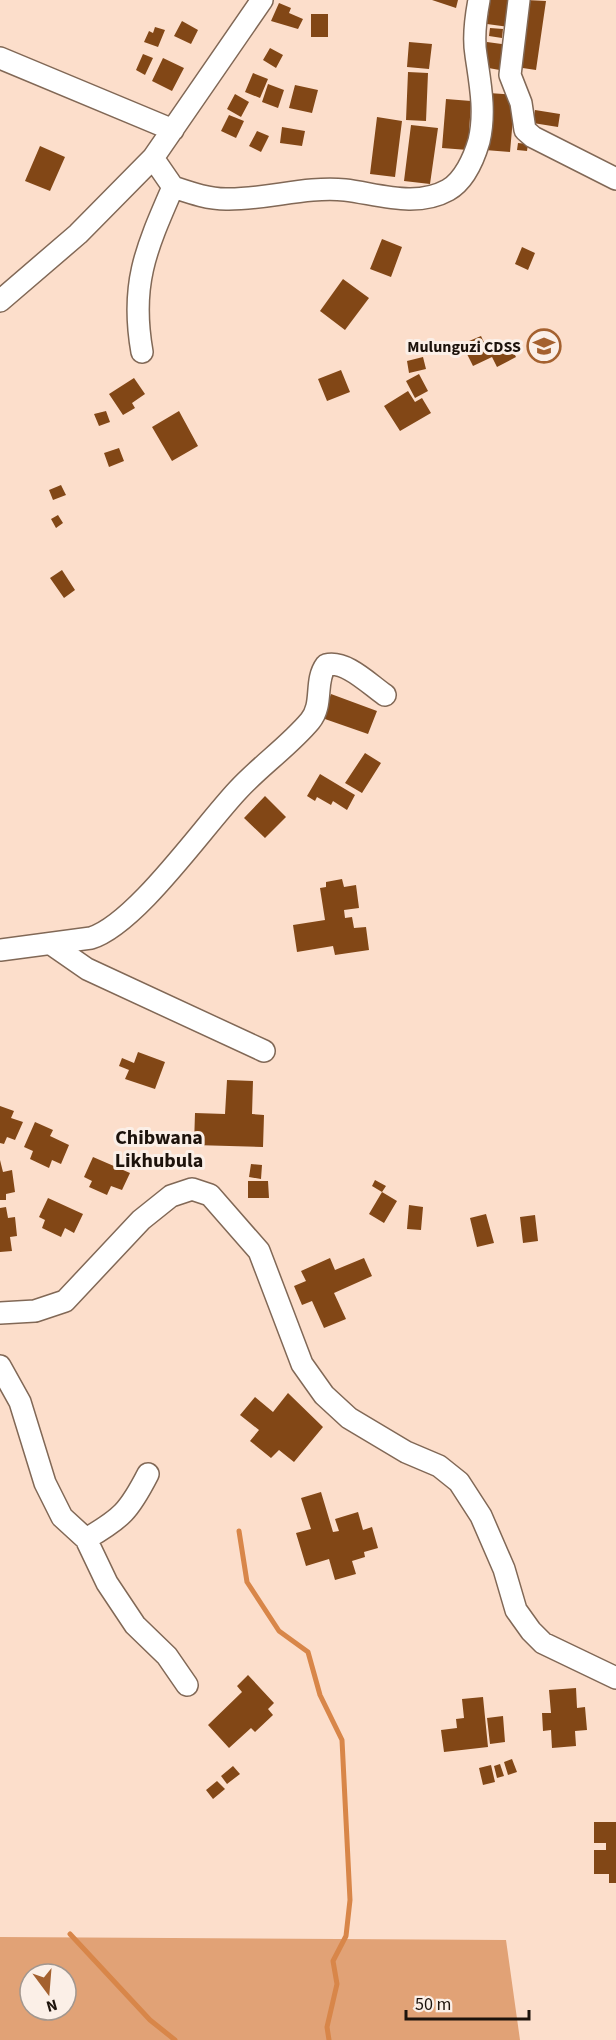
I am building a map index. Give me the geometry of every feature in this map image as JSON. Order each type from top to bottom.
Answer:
[{"type":"street","points":[[0,301],[78,234],[153,158],[262,0]]},
{"type":"street","points":[[153,158],[173,188],[199,196],[227,199],[301,191],[342,190],[405,199],[432,196],[449,189],[465,174],[479,141],[483,108],[475,52],[479,0]]},
{"type":"street","points":[[519,0],[510,75],[521,103],[525,130],[532,137],[616,179]]},
{"type":"street","points":[[0,58],[173,130]]},
{"type":"street","points":[[142,352],[137,312],[138,287],[144,255],[173,188]]},
{"type":"street","points":[[0,950],[51,944],[106,933],[121,921],[172,867],[238,790],[311,719],[319,698],[319,676],[326,665],[335,663],[344,666],[385,695]]},
{"type":"street","points":[[51,944],[87,969],[264,1051]]},
{"type":"street","points":[[0,1313],[35,1311],[65,1301],[141,1220],[171,1196],[192,1189],[210,1195],[259,1251],[302,1364],[324,1395],[349,1418],[406,1452],[439,1466],[459,1482],[481,1516],[504,1569],[516,1610],[531,1631],[543,1643],[616,1678]]},
{"type":"street","points":[[0,1366],[21,1402],[45,1483],[62,1517],[86,1539],[107,1584],[135,1625],[167,1656],[187,1685]]},
{"type":"street","points":[[86,1539],[118,1520],[133,1503],[148,1474]]},
{"type":"shaded area","points":[[0,1937],[506,1940],[520,2040],[0,2040]]},
{"type":"building","points":[[432,0],[458,0],[456,8]]},
{"type":"building","points":[[490,0],[513,0],[509,27],[487,24]]},
{"type":"building","points":[[526,0],[546,1],[536,70],[516,67]]},
{"type":"building","points":[[279,3],[291,8],[289,13],[303,19],[298,29],[271,21]]},
{"type":"building","points":[[311,14],[328,14],[328,37],[311,37]]},
{"type":"building","points":[[182,21],[198,30],[191,44],[174,36]]},
{"type":"building","points":[[155,27],[165,30],[158,47],[144,42],[149,31],[153,33]]},
{"type":"building","points":[[490,28],[503,29],[502,38],[489,36]]},
{"type":"building","points":[[409,42],[432,44],[429,69],[407,67]]},
{"type":"building","points":[[487,42],[509,45],[505,71],[483,67]]},
{"type":"building","points":[[270,48],[283,55],[276,68],[263,60]]},
{"type":"building","points":[[143,54],[153,58],[145,75],[136,70]]},
{"type":"building","points":[[163,58],[184,68],[172,91],[152,81]]},
{"type":"building","points":[[408,72],[428,73],[426,121],[406,120]]},
{"type":"building","points":[[253,73],[268,79],[260,98],[245,92]]},
{"type":"building","points":[[268,84],[284,90],[278,108],[262,102]]},
{"type":"building","points":[[295,85],[318,90],[312,113],[289,108]]},
{"type":"building","points":[[489,93],[515,95],[510,152],[485,150]]},
{"type":"building","points":[[235,94],[249,102],[241,117],[227,109]]},
{"type":"building","points":[[446,99],[471,101],[468,150],[442,148]]},
{"type":"building","points":[[535,110],[560,114],[558,127],[533,123]]},
{"type":"building","points":[[229,115],[244,121],[236,138],[221,131]]},
{"type":"building","points":[[377,117],[402,121],[395,177],[370,174]]},
{"type":"building","points":[[411,125],[438,128],[430,184],[404,181]]},
{"type":"building","points":[[282,127],[305,131],[302,146],[280,143]]},
{"type":"building","points":[[257,131],[269,136],[261,152],[249,146]]},
{"type":"building","points":[[518,143],[528,144],[527,151],[517,150]]},
{"type":"building","points":[[40,146],[65,157],[50,191],[25,181]]},
{"type":"building","points":[[382,239],[402,247],[391,277],[370,269]]},
{"type":"building","points":[[522,247],[535,253],[528,270],[515,264]]},
{"type":"building","points":[[343,279],[369,298],[345,330],[320,311]]},
{"type":"building","points":[[481,336],[490,355],[510,345],[516,357],[497,367],[492,357],[473,366],[462,344]]},
{"type":"building","points":[[423,357],[426,369],[409,373],[407,361]]},
{"type":"building","points":[[341,370],[350,392],[327,401],[318,379]]},
{"type":"building","points":[[419,374],[428,391],[415,398],[406,381]]},
{"type":"building","points":[[134,378],[145,394],[132,403],[135,408],[123,415],[109,394]]},
{"type":"building","points":[[408,391],[415,402],[422,398],[431,413],[400,431],[384,406]]},
{"type":"building","points":[[106,411],[110,422],[99,426],[94,414]]},
{"type":"building","points":[[179,411],[198,446],[172,461],[152,427]]},
{"type":"building","points":[[119,448],[124,461],[109,467],[104,453]]},
{"type":"building","points":[[61,485],[66,495],[53,500],[49,490]]},
{"type":"building","points":[[58,515],[63,523],[56,528],[51,519]]},
{"type":"building","points":[[62,570],[75,590],[64,598],[50,578]]},
{"type":"building","points":[[331,694],[377,711],[368,734],[322,718]]},
{"type":"building","points":[[365,753],[381,763],[362,793],[345,783]]},
{"type":"building","points":[[320,774],[355,795],[347,810],[333,801],[331,805],[317,797],[315,801],[307,796]]},
{"type":"building","points":[[265,796],[286,817],[265,838],[244,818]]},
{"type":"building","points":[[342,879],[344,887],[356,885],[359,908],[344,910],[345,918],[352,917],[354,928],[366,927],[369,950],[335,955],[333,946],[297,952],[293,925],[325,920],[320,888],[326,887],[326,882]]},
{"type":"building","points":[[138,1052],[165,1062],[155,1089],[125,1079],[129,1070],[119,1066],[122,1058],[134,1063]]},
{"type":"building","points":[[227,1080],[253,1081],[252,1114],[264,1115],[263,1147],[194,1145],[195,1113],[225,1114]]},
{"type":"building","points":[[0,1106],[14,1111],[11,1118],[23,1122],[15,1140],[7,1137],[4,1144],[0,1143]]},
{"type":"building","points":[[35,1122],[53,1130],[50,1136],[69,1145],[61,1164],[52,1160],[49,1168],[30,1159],[33,1151],[24,1147]]},
{"type":"building","points":[[93,1157],[130,1173],[122,1190],[111,1186],[107,1195],[89,1187],[92,1181],[84,1177]]},
{"type":"building","points":[[0,1160],[3,1172],[12,1170],[15,1192],[6,1194],[6,1200],[0,1200]]},
{"type":"building","points":[[251,1164],[262,1165],[261,1179],[249,1177]]},
{"type":"building","points":[[375,1180],[386,1186],[382,1192],[372,1186]]},
{"type":"building","points":[[248,1181],[268,1181],[269,1198],[248,1198]]},
{"type":"building","points":[[382,1192],[397,1201],[384,1223],[369,1214]]},
{"type":"building","points":[[48,1198],[83,1214],[74,1233],[65,1228],[61,1237],[42,1228],[45,1220],[39,1217]]},
{"type":"building","points":[[409,1205],[423,1207],[421,1230],[407,1229]]},
{"type":"building","points":[[6,1207],[8,1218],[15,1217],[17,1236],[10,1237],[12,1251],[0,1252],[0,1208]]},
{"type":"building","points":[[486,1214],[494,1243],[477,1247],[470,1218]]},
{"type":"building","points":[[535,1215],[538,1241],[523,1243],[520,1217]]},
{"type":"building","points":[[330,1258],[335,1270],[364,1258],[372,1276],[334,1293],[346,1319],[324,1328],[312,1301],[302,1305],[294,1286],[306,1281],[301,1271]]},
{"type":"building","points":[[288,1393],[323,1427],[294,1462],[279,1450],[271,1458],[250,1441],[259,1430],[240,1415],[255,1397],[273,1412]]},
{"type":"building","points":[[321,1492],[333,1532],[339,1531],[335,1519],[358,1512],[363,1530],[372,1527],[378,1548],[364,1552],[365,1557],[352,1561],[356,1574],[335,1580],[329,1559],[306,1566],[296,1533],[311,1529],[301,1498]]},
{"type":"building","points":[[248,1675],[274,1703],[268,1709],[273,1715],[255,1732],[251,1728],[229,1748],[208,1725],[242,1692],[237,1686]]},
{"type":"building","points":[[576,1688],[577,1708],[585,1707],[587,1730],[575,1731],[576,1746],[552,1748],[551,1730],[543,1731],[542,1713],[551,1713],[549,1690]]},
{"type":"building","points":[[483,1697],[488,1747],[444,1752],[441,1730],[457,1728],[456,1719],[464,1718],[462,1699]]},
{"type":"building","points":[[503,1716],[505,1742],[490,1744],[487,1718]]},
{"type":"building","points":[[512,1759],[517,1772],[508,1775],[504,1762]]},
{"type":"building","points":[[500,1764],[504,1776],[497,1778],[494,1766]]},
{"type":"building","points":[[491,1765],[495,1782],[483,1785],[479,1768]]},
{"type":"building","points":[[233,1766],[240,1774],[227,1784],[221,1776]]},
{"type":"building","points":[[217,1781],[225,1789],[213,1799],[206,1790]]},
{"type":"building","points":[[594,1822],[616,1822],[616,1883],[609,1883],[609,1874],[594,1874],[594,1850],[606,1850],[606,1843],[594,1843]]},
{"type":"waterway","points":[[239,1531],[247,1582],[279,1631],[308,1652],[320,1695],[342,1740],[350,1900],[346,1936],[333,1961],[337,1984],[327,2027],[329,2040]]},
{"type":"waterway","points":[[70,1934],[150,2020],[175,2040]]},
{"type":"place","name":"Mulunguzi CDSS","points":[[544,346]]},
{"type":"district","name":"Chibwana Likhubula","points":[[159,1148]]}]
